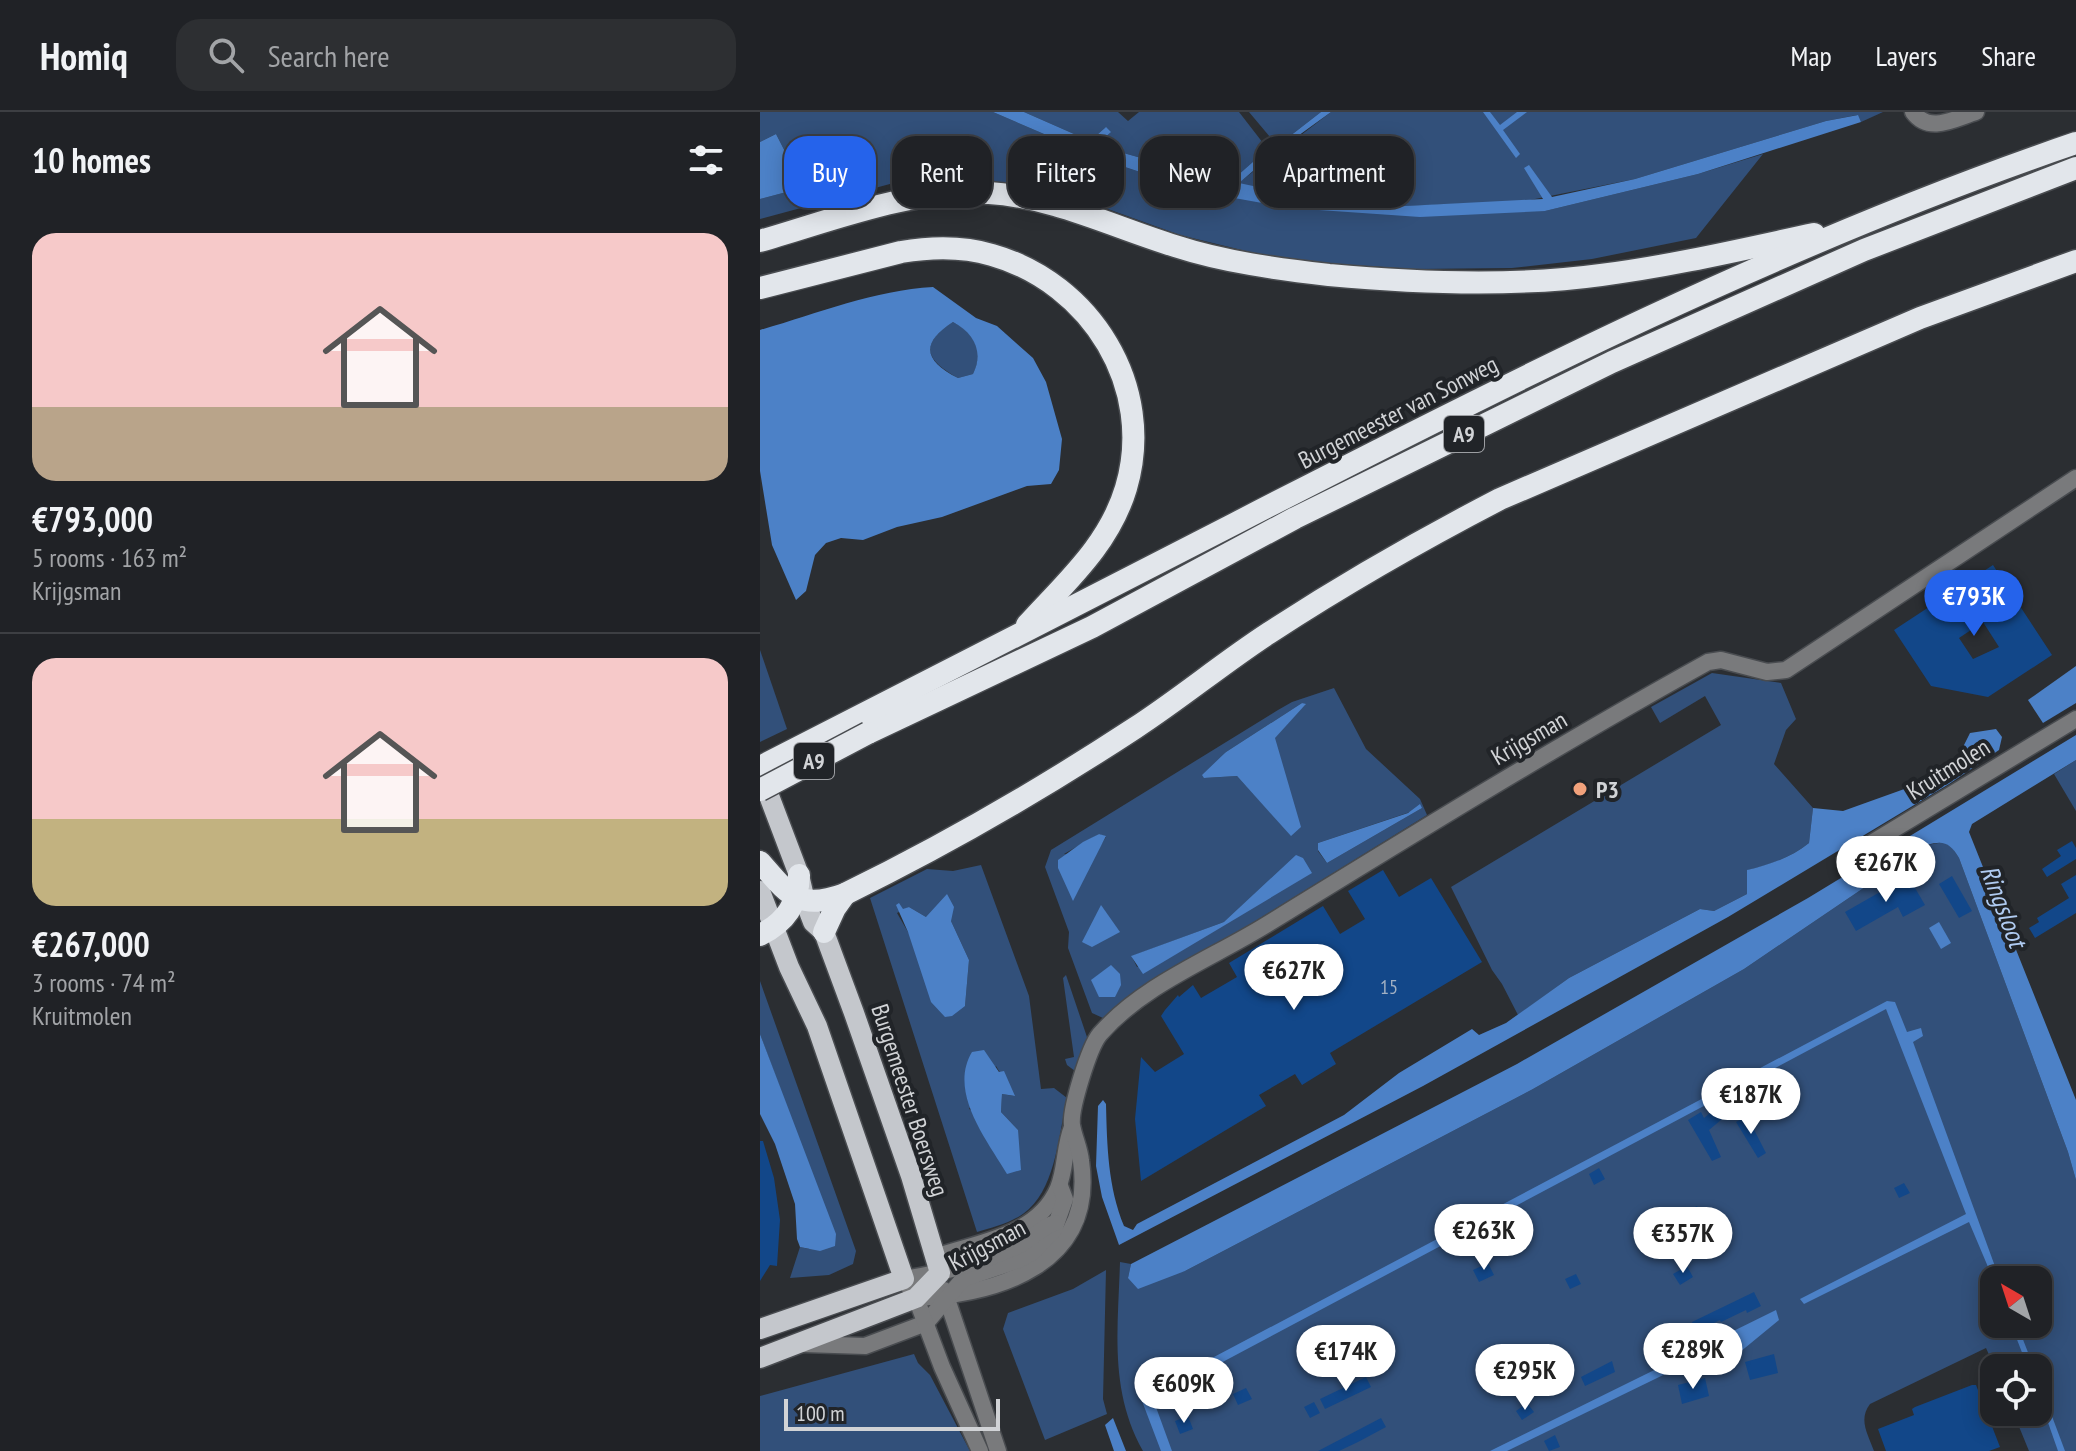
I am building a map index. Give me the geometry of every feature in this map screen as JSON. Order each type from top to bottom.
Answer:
[{"type":"highway","name":"Burgemeester van Sonweg","points":[[760,790],[864,724],[1019,635],[1510,384],[1859,225],[2076,143]]},
{"type":"highway","name":"Burgemeester van Sonweg","points":[[760,770],[1092,627],[1295,518],[1612,362],[1864,250],[2076,168]]},
{"type":"highway","name":"A9","points":[[760,241],[891,203],[955,193],[988,193],[1052,203],[1178,247],[1266,267],[1331,275],[1513,282],[1599,276],[1859,225]]},
{"type":"highway","name":"A9","points":[[760,288],[901,252],[925,248],[962,249],[989,254],[1033,271],[1060,290],[1094,323],[1112,349],[1129,398],[1133,447],[1126,489],[1114,520],[1098,547],[1019,635]]},
{"type":"highway","points":[[767,931],[786,917],[801,900],[845,894],[1026,796],[1136,727],[1327,596],[1500,499],[1906,323],[2076,261]]},
{"type":"highway","points":[[760,862],[779,884],[801,900]]},
{"type":"highway","points":[[799,875],[801,900]]},
{"type":"highway","points":[[827,939],[835,908],[845,894]]},
{"type":"main road","points":[[760,770],[799,875]]},
{"type":"main road","points":[[760,891],[767,931],[789,967],[817,1026],[904,1279],[760,1329]]},
{"type":"main road","name":"Burgemeester Boersweg","points":[[801,900],[827,939],[911,1176],[937,1265]]},
{"type":"main road","points":[[760,1358],[916,1298],[937,1265]]},
{"type":"street","points":[[1913,112],[1921,122],[1930,124],[1942,124],[1976,112]]},
{"type":"street","name":"Krijgsman","points":[[946,1297],[980,1290],[1031,1271],[1064,1242],[1074,1224],[1082,1197],[1081,1161],[1072,1127],[1072,1114],[1084,1069],[1097,1038],[1120,1014],[1418,831],[1708,662],[1721,660],[1767,672],[1786,670],[2076,478]]},
{"type":"street","name":"Kruitmolen","points":[[1845,859],[2076,719]]},
{"type":"street","name":"Krijgsman","points":[[937,1265],[1009,1234],[1029,1223],[1050,1203],[1060,1186],[1066,1141],[1072,1127]]},
{"type":"street","name":"Krijgsman","points":[[946,1297],[963,1279],[1019,1260],[1033,1252],[1054,1230],[1065,1199],[1060,1186]]},
{"type":"street","name":"Krijgsman","points":[[937,1265],[1019,1246],[1048,1224],[1055,1223]]},
{"type":"street","points":[[937,1265],[904,1279],[916,1298],[954,1396],[980,1451]]},
{"type":"street","name":"Burgemeester Boersweg","points":[[937,1265],[998,1451]]},
{"type":"street","points":[[916,1298],[946,1297]]},
{"type":"street","points":[[800,1344],[865,1346],[926,1323],[946,1297]]},
{"type":"shaded area","points":[[760,112],[993,112],[1049,136],[1008,136],[1008,186],[992,185],[992,136],[892,136],[892,183],[876,188],[876,136],[784,136],[784,150],[776,134],[760,142]]},
{"type":"shaded area","points":[[993,112],[1024,112],[1079,136],[1049,136]]},
{"type":"shaded area","points":[[1024,112],[1118,112],[1128,121],[1139,112],[1239,112],[1258,136],[1255,136],[1255,160],[1239,174],[1239,136],[1140,136],[1140,158],[1124,153],[1124,136],[1101,136],[1106,127],[1096,136],[1079,136]]},
{"type":"shaded area","points":[[1249,112],[1321,112],[1290,136],[1269,136]]},
{"type":"shaded area","points":[[1321,112],[1331,112],[1298,136],[1290,136]]},
{"type":"shaded area","points":[[1331,112],[1883,112],[1861,122],[1857,115],[1826,121],[1635,179],[1525,201],[1414,206],[1414,136],[1300,136]]},
{"type":"shaded area","points":[[1483,112],[1490,112],[1500,125],[1517,112],[1527,112],[1503,130],[1520,154],[1516,158]]},
{"type":"shaded area","points":[[1858,115],[1861,122],[1698,174],[1545,211],[1420,217],[1290,208],[1414,208],[1414,206],[1543,199],[1524,168],[1529,165],[1552,197],[1635,179],[1826,121]]},
{"type":"shaded area","points":[[1106,127],[1111,132],[1106,136],[1096,136]]},
{"type":"shaded area","points":[[776,134],[784,150],[784,193],[760,199],[760,142]]},
{"type":"shaded area","points":[[1124,153],[1140,158],[1140,172],[1124,167]]},
{"type":"shaded area","points":[[1763,154],[1696,238],[1592,259],[1512,268],[1415,269],[1336,264],[1258,254],[1180,235],[1105,208],[1124,208],[1124,167],[1140,172],[1140,208],[1239,208],[1239,197],[1255,200],[1255,208],[1545,211],[1698,174]]},
{"type":"shaded area","points":[[1255,160],[1255,169],[1239,183],[1239,174]]},
{"type":"shaded area","points":[[1255,170],[1255,188],[1239,182]]},
{"type":"shaded area","points":[[1239,183],[1255,186],[1255,202],[1239,199]]},
{"type":"shaded area","points":[[784,193],[784,208],[801,208],[760,219],[760,199]]},
{"type":"shaded area","points":[[933,287],[976,318],[997,326],[1033,358],[1046,382],[1062,439],[1059,470],[1051,484],[1027,486],[942,517],[897,527],[863,540],[841,538],[826,543],[815,555],[806,591],[796,600],[772,545],[760,471],[760,330],[868,298]],"holes":[[[953,322],[975,344],[977,358],[973,374],[958,378],[939,365],[930,352],[931,345],[942,330]]]},
{"type":"shaded area","points":[[953,322],[972,337],[978,358],[973,374],[958,378],[939,365],[930,352],[935,338]]},
{"type":"shaded area","points":[[760,650],[787,729],[760,742]]},
{"type":"shaded area","points":[[2076,666],[2076,703],[2043,723],[2028,700]]},
{"type":"shaded area","points":[[1712,673],[1781,683],[1796,719],[1786,730],[1774,764],[1813,808],[1809,843],[1780,860],[1748,870],[1747,894],[1714,911],[1700,909],[1569,978],[1518,1015],[1451,887],[1721,725],[1705,696],[1660,723],[1651,707]]},
{"type":"shaded area","points":[[1334,688],[1366,749],[1420,799],[1427,815],[1157,982],[1133,993],[1103,1018],[1092,1013],[1068,948],[1069,932],[1045,867],[1051,850],[1292,702]],"holes":[[[1302,703],[1305,705],[1274,738],[1291,835],[1237,776],[1205,778],[1226,752]],[[1422,808],[1327,863],[1318,851],[1318,843]],[[1099,834],[1106,837],[1092,859],[1064,854]],[[1224,922],[1137,967],[1132,956]]]},
{"type":"shaded area","points":[[1302,703],[1306,704],[1275,738],[1301,827],[1291,836],[1237,776],[1204,778],[1202,775],[1226,752]]},
{"type":"shaded area","points":[[1996,729],[2002,737],[1999,750],[1949,784],[1728,917],[1423,1086],[1119,1245],[1102,1197],[1096,1166],[1098,1106],[1103,1100],[1106,1104],[1108,1151],[1115,1196],[1124,1226],[1133,1230],[1137,1224],[1344,1115],[1399,1073],[1472,1029],[1479,1035],[1506,1023],[1569,978],[1700,909],[1714,911],[1747,894],[1747,870],[1780,860],[1809,843],[1813,808],[1843,811],[1949,773],[1958,767],[1970,733]]},
{"type":"shaded area","points":[[2076,735],[2076,760],[1972,824],[1969,832],[2076,1100],[2076,1180],[1959,858],[1949,846],[1938,843],[1927,845],[1744,969],[1533,1089],[1185,1271],[1138,1289],[1128,1278],[1131,1264],[1517,1064],[1808,898]]},
{"type":"shaded area","points":[[2076,760],[2076,811],[2054,774]]},
{"type":"shaded area","points":[[1420,804],[1422,808],[1327,863],[1318,850],[1318,843],[1408,813]]},
{"type":"shaded area","points":[[1099,834],[1106,836],[1073,901],[1058,868],[1058,860]]},
{"type":"shaded area","points":[[1944,842],[1952,847],[1959,858],[2076,1180],[2076,1451],[2029,1451],[2019,1426],[2052,1426],[2052,1354],[1989,1354],[1986,1348],[1870,1404],[1864,1421],[1874,1451],[1143,1451],[1132,1428],[1120,1382],[1117,1335],[1120,1262],[1131,1264],[1128,1278],[1185,1271],[1533,1089],[1744,969],[1927,845]]},
{"type":"shaded area","points":[[1296,855],[1303,858],[1312,873],[1143,974],[1131,956],[1224,922]]},
{"type":"shaded area","points":[[981,865],[1029,996],[1041,1089],[1054,1088],[1067,1098],[1051,1172],[1038,1198],[1017,1217],[977,1232],[870,898],[927,869],[953,871]],"holes":[[[909,907],[926,917],[951,921],[969,960],[965,1006],[897,913]],[[996,1066],[1014,1096],[1002,1094],[1001,1112],[1018,1130],[969,1109]]]},
{"type":"shaded area","points":[[947,894],[954,907],[951,921],[969,960],[965,1006],[952,1016],[945,1017],[931,1002],[896,905],[899,903],[903,909],[909,907],[926,917]]},
{"type":"shaded area","points":[[1101,905],[1120,932],[1092,947],[1082,942]]},
{"type":"shaded area","points":[[1939,922],[1951,943],[1941,949],[1929,928]]},
{"type":"shaded area","points":[[1111,965],[1120,974],[1121,985],[1115,997],[1099,997],[1091,980]]},
{"type":"shaded area","points":[[1066,975],[1088,1040],[1075,1071],[1065,1059],[1074,1057],[1063,978]]},
{"type":"shaded area","points":[[760,981],[856,1251],[853,1264],[829,1275],[790,1278],[800,1247],[809,1249],[817,1188],[760,1034]]},
{"type":"shaded area","points":[[1887,1001],[1895,1002],[1907,1032],[1921,1028],[1923,1036],[1913,1042],[1995,1266],[1988,1266],[1969,1222],[1804,1304],[1800,1299],[1966,1214],[1886,1009],[1153,1399],[1172,1451],[1161,1451],[1142,1401],[1146,1393]]},
{"type":"shaded area","points":[[760,1034],[836,1234],[835,1246],[820,1251],[800,1247],[795,1204],[775,1144],[760,1114]]},
{"type":"shaded area","points":[[984,1050],[999,1072],[1004,1071],[1015,1096],[1002,1094],[1001,1112],[1018,1130],[1021,1170],[1007,1174],[981,1131],[967,1099],[966,1067],[972,1052]]},
{"type":"shaded area","points":[[1106,1270],[1103,1399],[1107,1414],[1045,1440],[1003,1329],[1008,1313],[1073,1289]]},
{"type":"shaded area","points":[[1776,1310],[1779,1320],[1723,1366],[1717,1368],[1690,1362],[1507,1451],[1490,1451]]},
{"type":"shaded area","points":[[2016,1338],[2022,1338],[2029,1354],[2023,1354]]},
{"type":"shaded area","points":[[914,1354],[930,1375],[970,1451],[760,1451],[760,1396]]},
{"type":"shaded area","points":[[2052,1416],[2065,1451],[2058,1451],[2049,1426],[2052,1426]]},
{"type":"shaded area","points":[[1113,1418],[1126,1451],[1114,1451],[1105,1425]]},
{"type":"building","points":[[1993,565],[2052,655],[1988,697],[1931,686],[1894,630]],"holes":[[[1983,622],[1999,647],[1973,659],[1959,638]]]},
{"type":"building","points":[[2072,841],[2076,859],[2047,877],[2042,869],[2061,856],[2057,850]]},
{"type":"building","points":[[1383,870],[1399,897],[1431,878],[1482,962],[1330,1053],[1336,1064],[1302,1085],[1295,1074],[1259,1095],[1266,1106],[1141,1181],[1135,1119],[1141,1057],[1155,1072],[1184,1054],[1161,1016],[1165,1010],[1178,995],[1193,985],[1201,998],[1237,977],[1229,963],[1323,906],[1340,934],[1365,919],[1348,891]]},
{"type":"building","points":[[2076,875],[2076,913],[2035,938],[2029,928],[2039,922],[2037,918],[2069,898],[2061,884]]},
{"type":"building","points":[[1908,876],[1925,905],[1903,917],[1898,907],[1856,931],[1845,912]]},
{"type":"building","points":[[1952,876],[1972,911],[1959,918],[1939,884]]},
{"type":"building","points":[[1772,1074],[1778,1086],[1767,1091],[1761,1080]]},
{"type":"building","points":[[1729,1097],[1734,1109],[1709,1130],[1721,1157],[1712,1161],[1688,1120],[1701,1112],[1704,1118]]},
{"type":"building","points":[[1747,1116],[1766,1153],[1758,1158],[1736,1122]]},
{"type":"building","points":[[760,1141],[763,1141],[774,1178],[780,1220],[777,1266],[770,1265],[760,1281]]},
{"type":"building","points":[[1599,1168],[1605,1179],[1594,1185],[1589,1174]]},
{"type":"building","points":[[1904,1183],[1910,1193],[1899,1198],[1894,1188]]},
{"type":"building","points":[[1697,1206],[1702,1216],[1690,1222],[1685,1212]]},
{"type":"building","points":[[1488,1263],[1494,1275],[1479,1282],[1473,1270]]},
{"type":"building","points":[[1687,1266],[1693,1277],[1680,1285],[1673,1274]]},
{"type":"building","points":[[1576,1274],[1581,1284],[1570,1289],[1565,1279]]},
{"type":"building","points":[[1754,1292],[1761,1306],[1696,1332],[1692,1322]]},
{"type":"building","points":[[1774,1354],[1778,1373],[1750,1380],[1745,1362]]},
{"type":"building","points":[[1612,1361],[1615,1372],[1585,1386],[1581,1377]]},
{"type":"building","points":[[1366,1377],[1371,1387],[1325,1409],[1320,1399]]},
{"type":"building","points":[[1705,1378],[1709,1396],[1682,1404],[1678,1385]]},
{"type":"building","points":[[1976,1385],[1980,1395],[1980,1426],[1992,1426],[2000,1447],[1989,1451],[1886,1451],[1878,1429],[1914,1415],[1912,1409]]},
{"type":"building","points":[[1246,1388],[1252,1399],[1238,1405],[1233,1394]]},
{"type":"building","points":[[1314,1402],[1320,1413],[1310,1418],[1304,1407]]},
{"type":"building","points":[[1527,1403],[1534,1412],[1522,1420],[1516,1411]]},
{"type":"building","points":[[1188,1416],[1193,1429],[1180,1434],[1175,1421]]},
{"type":"building","points":[[1381,1418],[1386,1427],[1358,1442],[1339,1451],[1318,1451]]},
{"type":"building","points":[[1555,1435],[1560,1447],[1549,1451],[1544,1441]]},
{"type":"place","name":"P3","points":[[1580,789]]},
{"type":"water label","name":"Ringsloot","points":[[2004,906]]}]
